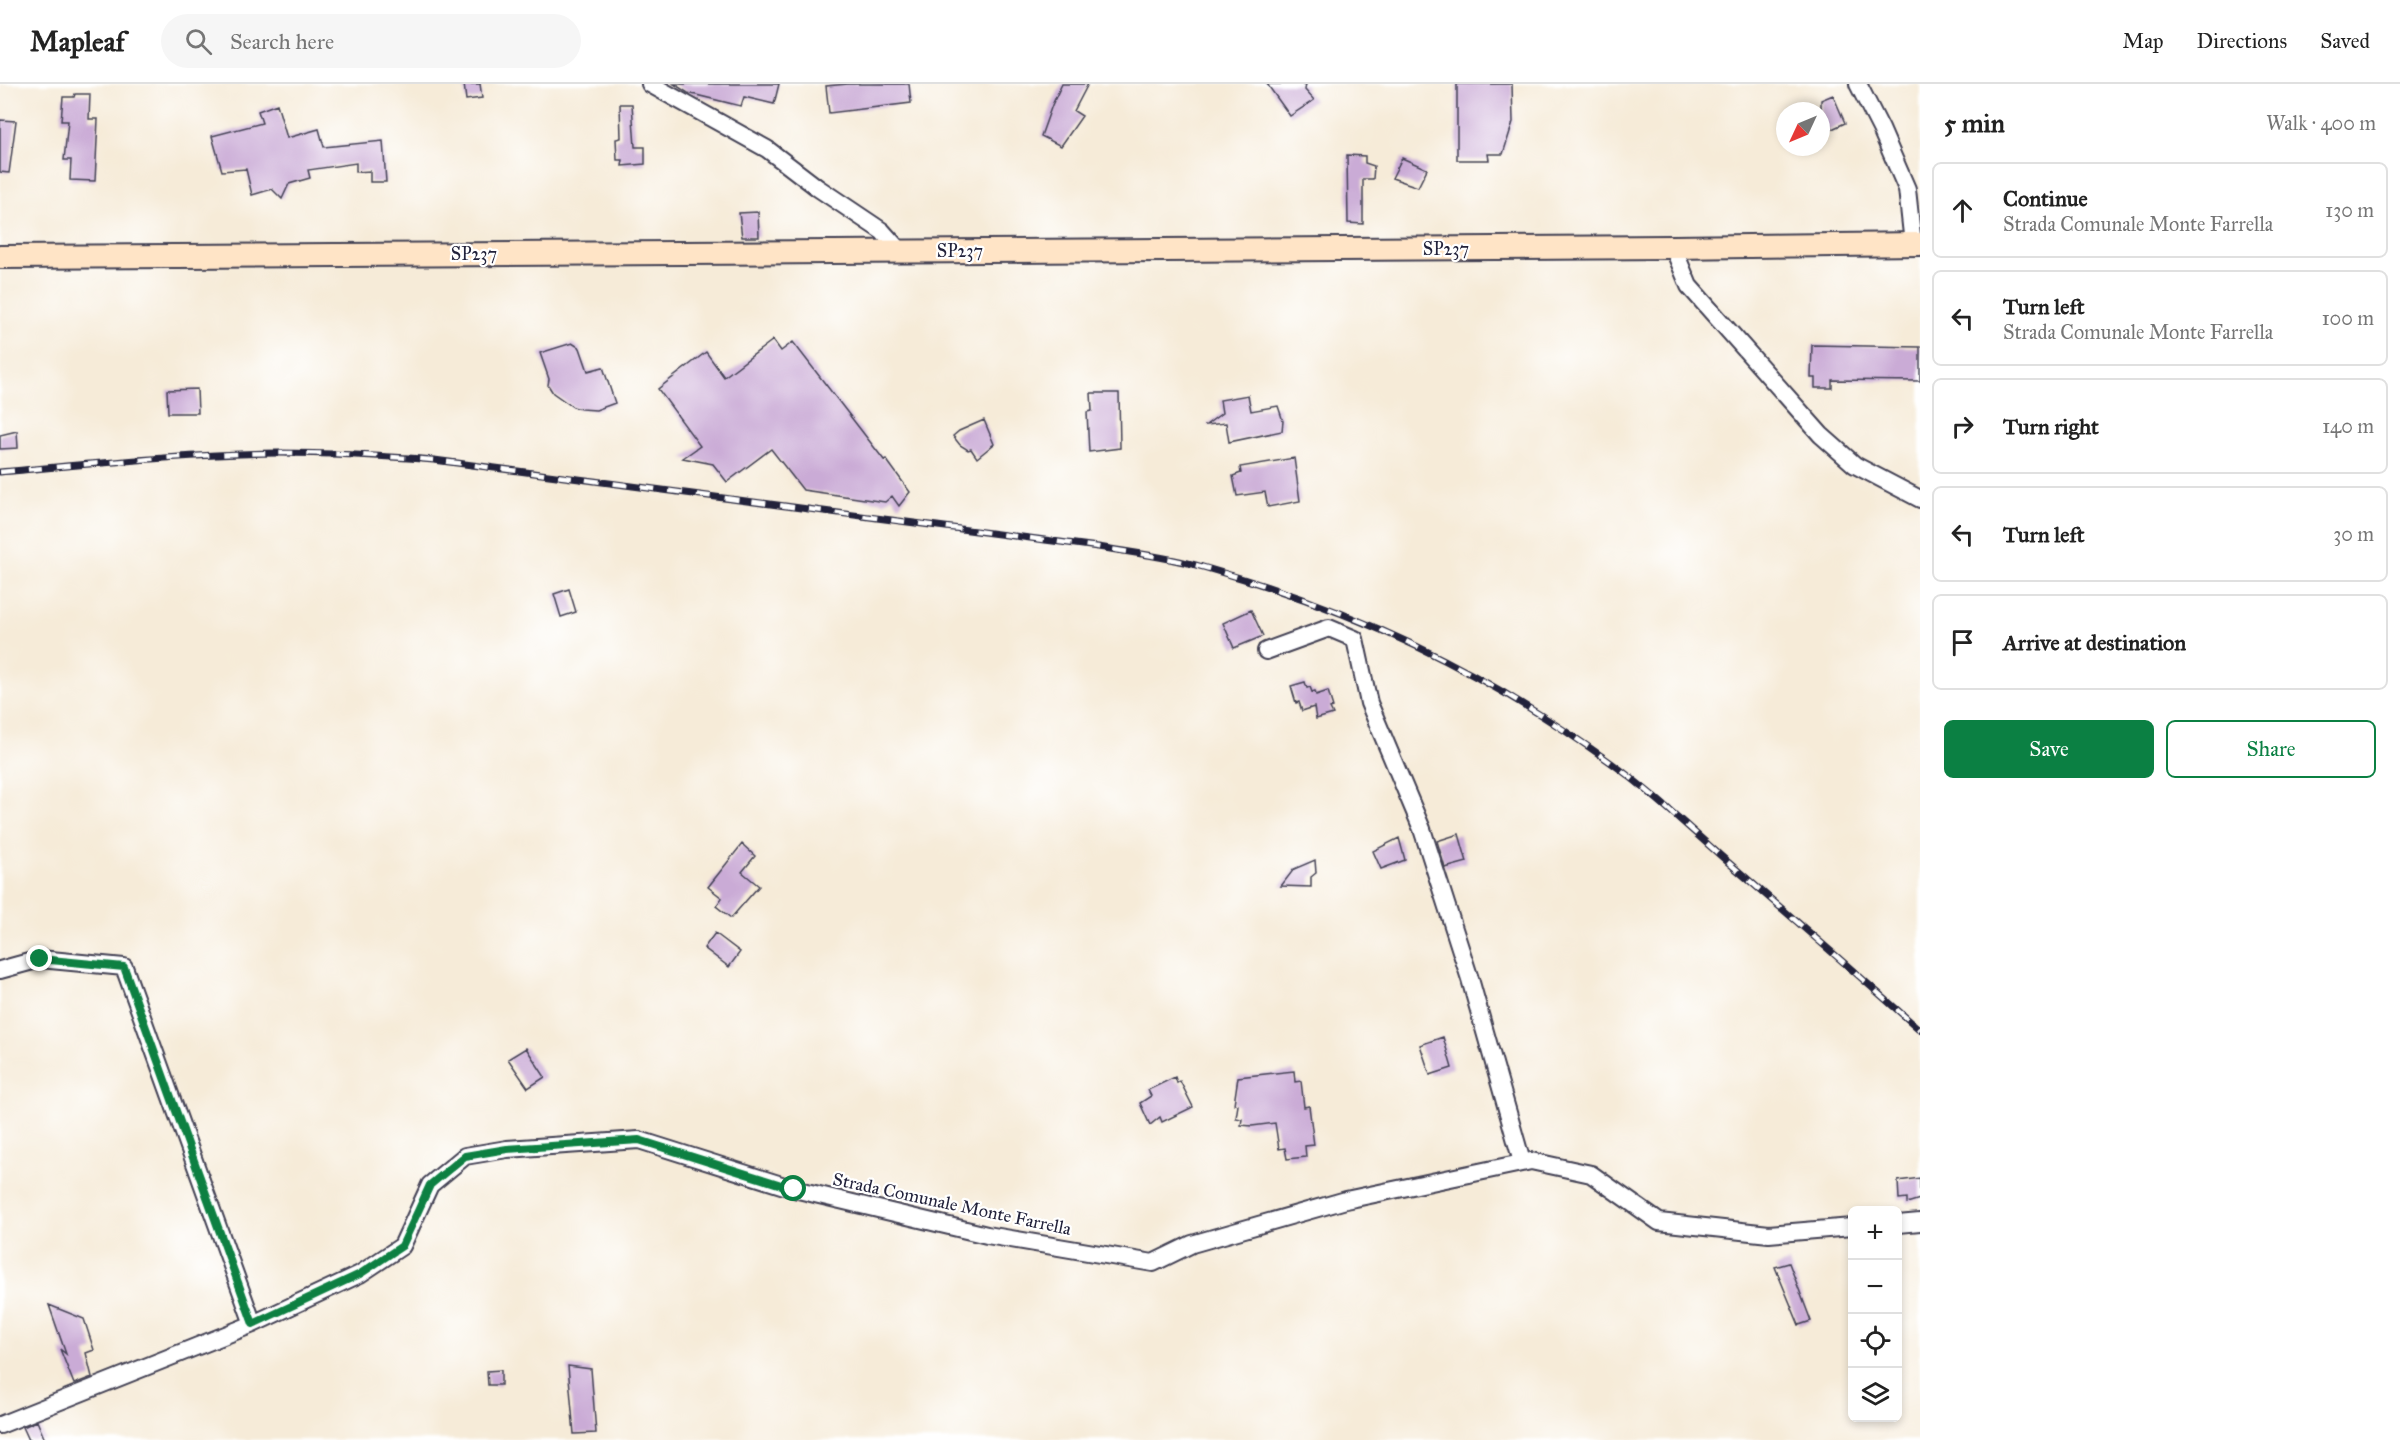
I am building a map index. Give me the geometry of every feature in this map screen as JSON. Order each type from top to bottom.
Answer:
[{"type":"main road","name":"SP237","points":[[0,257],[1916,244]]},
{"type":"street","points":[[650,84],[767,149],[818,188],[882,231],[900,251]]},
{"type":"street","points":[[1858,84],[1881,129],[1907,189],[1916,244]]},
{"type":"street","points":[[1673,247],[1689,286],[1821,435],[1855,465],[1920,499]]},
{"type":"street","points":[[1266,651],[1329,628],[1354,639],[1369,703],[1422,829],[1470,979],[1522,1162]]},
{"type":"street","points":[[0,970],[40,959],[124,967],[253,1324]]},
{"type":"street","name":"Strada Comunale Monte Farrella","points":[[0,1425],[253,1324],[360,1274],[402,1246],[430,1185],[465,1156],[507,1149],[639,1140],[805,1192],[987,1235],[1153,1263],[1192,1244],[1346,1200],[1531,1161],[1591,1174],[1659,1222],[1769,1234],[1848,1227]]},
{"type":"street","points":[[1902,1224],[1920,1222]]},
{"type":"building","points":[[464,84],[480,84],[482,98],[466,100]]},
{"type":"building","points":[[674,84],[779,84],[774,104],[744,97],[741,106],[688,93]]},
{"type":"building","points":[[909,84],[911,103],[829,113],[826,86]]},
{"type":"building","points":[[1062,84],[1088,84],[1074,111],[1082,116],[1061,146],[1041,136]]},
{"type":"building","points":[[1267,84],[1306,84],[1305,90],[1314,100],[1290,116]]},
{"type":"building","points":[[1457,84],[1512,84],[1513,122],[1503,154],[1488,154],[1489,160],[1457,160]]},
{"type":"building","points":[[75,94],[90,94],[89,119],[98,119],[95,181],[70,180],[71,160],[64,160],[68,121],[61,121],[63,97],[74,97]]},
{"type":"building","points":[[1833,95],[1845,123],[1830,130],[1830,102],[1821,102]]},
{"type":"building","points":[[277,104],[287,138],[319,129],[324,147],[383,141],[386,182],[370,182],[370,171],[356,172],[356,163],[308,170],[310,178],[289,184],[282,199],[272,189],[252,195],[246,169],[222,171],[212,136],[262,123],[258,111]]},
{"type":"building","points":[[620,104],[632,104],[635,147],[645,147],[645,164],[622,166],[623,160],[617,160],[616,139],[621,138]]},
{"type":"building","points":[[0,120],[16,121],[9,173],[0,172]]},
{"type":"building","points":[[1347,155],[1365,156],[1365,163],[1374,166],[1373,179],[1363,179],[1363,224],[1348,223]]},
{"type":"building","points":[[1402,158],[1427,169],[1418,187],[1392,178]]},
{"type":"building","points":[[758,212],[759,237],[742,237],[739,213]]},
{"type":"building","points":[[773,340],[781,351],[793,342],[884,460],[886,459],[910,492],[899,506],[892,496],[885,502],[803,490],[771,449],[727,482],[713,464],[683,458],[700,446],[658,389],[706,352],[724,377]]},
{"type":"building","points":[[572,343],[580,348],[588,371],[603,367],[615,403],[596,410],[581,409],[573,407],[553,393],[548,385],[549,379],[540,353]]},
{"type":"building","points":[[1812,345],[1920,347],[1920,381],[1832,380],[1832,388],[1815,388],[1815,378],[1811,378]]},
{"type":"building","points":[[197,389],[198,413],[168,413],[167,390]]},
{"type":"building","points":[[1091,393],[1119,393],[1120,448],[1089,452],[1087,412],[1092,411]]},
{"type":"building","points":[[1248,395],[1251,411],[1278,406],[1283,421],[1282,431],[1229,442],[1226,423],[1206,425],[1222,413],[1220,400]]},
{"type":"building","points":[[984,420],[994,444],[977,458],[971,449],[968,450],[960,445],[953,436]]},
{"type":"building","points":[[17,431],[18,448],[0,449],[0,435]]},
{"type":"building","points":[[1294,458],[1300,501],[1268,507],[1265,492],[1237,496],[1233,476],[1241,473],[1240,467]]},
{"type":"building","points":[[569,589],[576,612],[561,617],[554,594]]},
{"type":"building","points":[[1251,610],[1263,636],[1234,648],[1223,623]]},
{"type":"building","points":[[1305,682],[1307,688],[1310,687],[1316,695],[1328,691],[1333,714],[1316,719],[1314,707],[1302,711],[1299,702],[1296,703],[1291,686]]},
{"type":"building","points":[[1459,834],[1467,862],[1445,868],[1437,841]]},
{"type":"building","points":[[1399,838],[1405,860],[1381,869],[1373,851]]},
{"type":"building","points":[[742,844],[755,856],[742,872],[759,886],[731,918],[716,906],[722,898],[708,887]]},
{"type":"building","points":[[1315,860],[1316,873],[1311,877],[1311,887],[1281,886],[1294,869]]},
{"type":"building","points":[[715,933],[740,952],[729,967],[704,948]]},
{"type":"building","points":[[1443,1037],[1452,1068],[1430,1075],[1420,1045]]},
{"type":"building","points":[[526,1048],[545,1077],[528,1088],[508,1059]]},
{"type":"building","points":[[1294,1071],[1295,1082],[1301,1081],[1304,1107],[1309,1106],[1314,1145],[1305,1146],[1306,1157],[1287,1159],[1285,1148],[1279,1149],[1275,1123],[1241,1125],[1242,1119],[1236,1118],[1238,1105],[1234,1104],[1238,1077]]},
{"type":"building","points":[[1175,1077],[1177,1083],[1180,1081],[1193,1107],[1162,1122],[1160,1117],[1150,1125],[1140,1103],[1151,1096],[1148,1090]]},
{"type":"building","points":[[1920,1178],[1920,1199],[1907,1203],[1907,1198],[1899,1199],[1898,1181]]},
{"type":"building","points":[[1789,1263],[1811,1321],[1799,1325],[1775,1267]]},
{"type":"building","points":[[49,1305],[84,1319],[94,1350],[86,1353],[92,1377],[74,1384],[60,1349],[66,1354]]},
{"type":"building","points":[[568,1366],[591,1369],[596,1433],[574,1434]]},
{"type":"building","points":[[501,1370],[501,1385],[488,1385],[487,1371]]},
{"type":"building","points":[[37,1421],[45,1440],[29,1440],[23,1427]]},
{"type":"railway","points":[[0,472],[209,455],[279,453],[434,460],[1098,547],[1203,567],[1259,584],[1365,623],[1416,646],[1514,698],[1610,762],[1656,798],[1920,1030]]},
{"type":"route","points":[[40,959],[124,967],[253,1324],[360,1274],[402,1246],[430,1185],[465,1156],[507,1149],[639,1140],[794,1189]]}]
